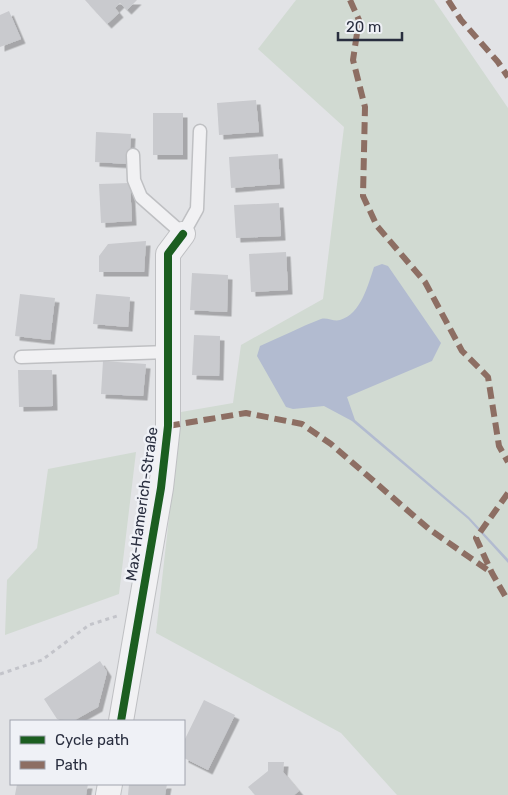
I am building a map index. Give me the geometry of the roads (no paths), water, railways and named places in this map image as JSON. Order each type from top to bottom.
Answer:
[{"type":"street","name":"Max-Hamerich-Straße","points":[[121,720],[161,488],[168,426],[168,254],[183,234]]},
{"type":"lane","points":[[133,155],[134,180],[140,197],[183,234],[197,209],[200,132]]},
{"type":"lane","points":[[22,357],[168,352]]},
{"type":"water","points":[[382,264],[388,266],[441,343],[432,361],[347,397],[355,420],[469,517],[508,559],[508,563],[468,519],[352,421],[324,406],[293,409],[286,407],[257,356],[260,346],[306,325],[321,319],[340,320],[347,317],[363,298],[374,267]]}]
